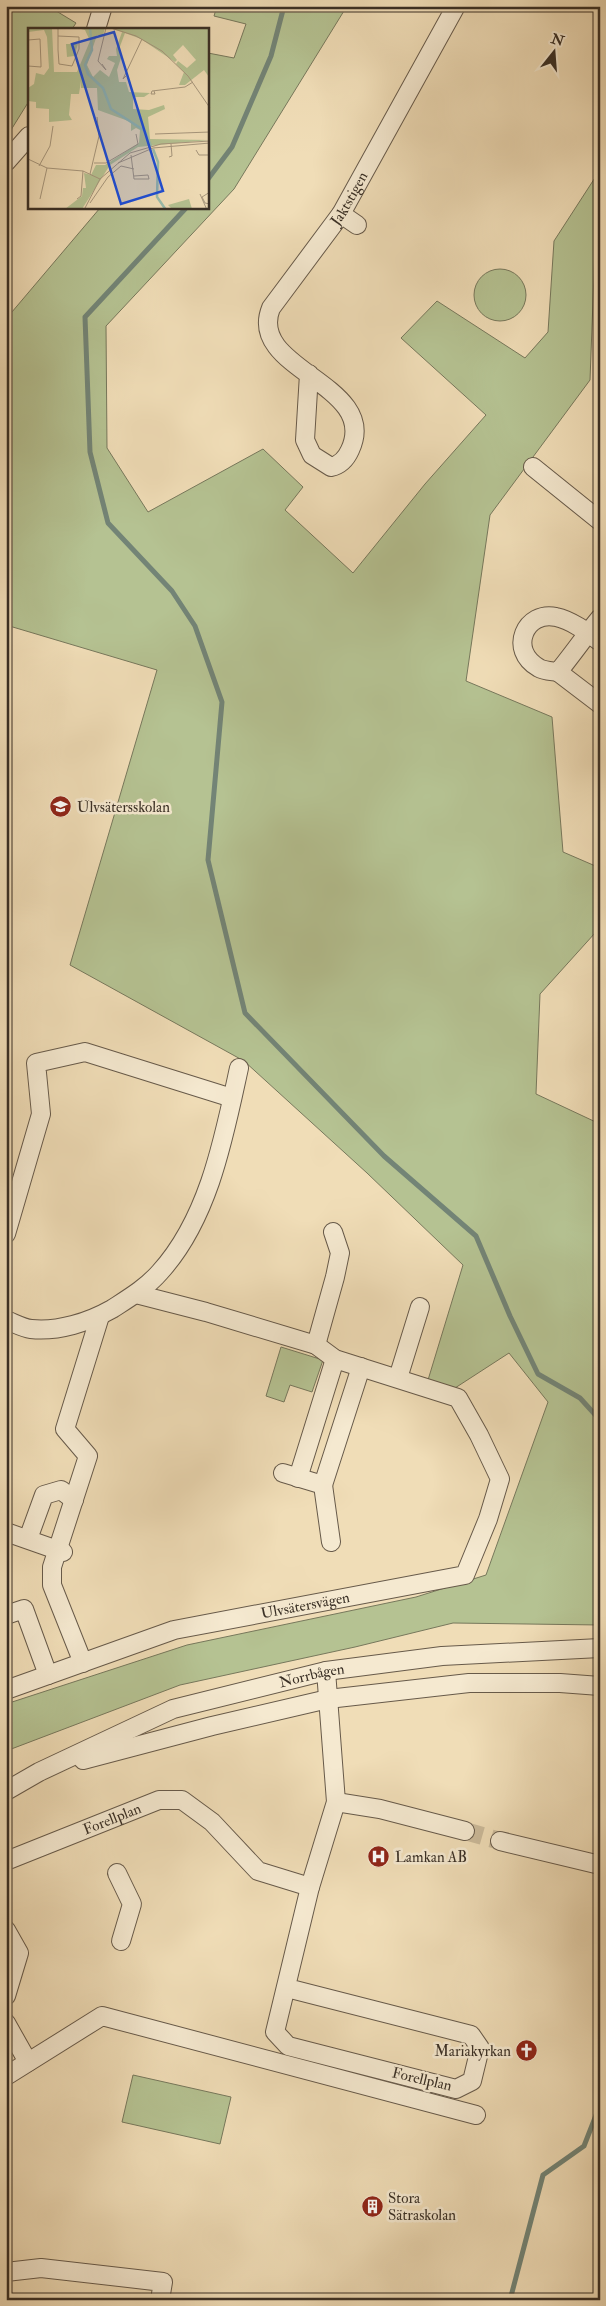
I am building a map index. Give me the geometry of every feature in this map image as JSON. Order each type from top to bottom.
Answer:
[{"type":"street","points":[[96,28],[103,6]]},
{"type":"street","name":"Jaktstigen","points":[[309,374],[305,440],[312,455],[331,466],[339,465],[349,453],[356,437],[356,422],[344,405],[309,374],[286,358],[268,335],[267,319],[271,308],[341,214],[456,6]]},
{"type":"street","points":[[6,162],[28,137]]},
{"type":"street","points":[[341,214],[357,225]]},
{"type":"street","points":[[533,467],[600,521]]},
{"type":"street","points":[[593,637],[554,616],[542,617],[523,633],[521,645],[524,656],[540,669],[558,672],[600,704]]},
{"type":"street","points":[[558,672],[593,637],[600,618]]},
{"type":"street","points":[[6,1234],[42,1114],[36,1063],[85,1052],[232,1098]]},
{"type":"street","points":[[6,1320],[31,1329],[69,1326],[100,1316],[136,1294],[160,1272],[190,1230],[207,1188],[224,1135],[238,1068]]},
{"type":"street","points":[[316,1345],[336,1277],[340,1253],[333,1232]]},
{"type":"street","points":[[136,1294],[206,1312],[316,1345],[336,1359],[398,1378],[420,1307]]},
{"type":"street","points":[[83,1663],[52,1585],[52,1567],[60,1550],[88,1456],[65,1429],[100,1316]]},
{"type":"street","points":[[323,1486],[291,1475],[336,1359]]},
{"type":"street","points":[[332,1542],[323,1486],[361,1367]]},
{"type":"street","name":"Ulvsätersvägen","points":[[6,1690],[174,1630],[465,1575],[488,1519],[500,1479],[479,1435],[458,1398],[398,1378]]},
{"type":"street","points":[[28,1539],[44,1496],[61,1490],[74,1500]]},
{"type":"street","points":[[6,1532],[60,1550]]},
{"type":"street","points":[[6,1615],[24,1609],[48,1675]]},
{"type":"street","name":"Norrbågen","points":[[6,1791],[39,1772],[173,1709],[326,1671],[442,1656],[597,1648]]},
{"type":"street","name":"Forellplan","points":[[287,1988],[471,2034],[480,2048],[472,2081],[456,2089],[288,2046],[275,2032],[310,1886],[336,1802],[326,1671]]},
{"type":"street","name":"Norrbågen","points":[[39,1772],[212,1726],[328,1699],[470,1683],[560,1683],[600,1686]]},
{"type":"street","name":"Forellplan","points":[[6,1861],[159,1800],[182,1800],[212,1822],[258,1871],[310,1886]]},
{"type":"street","points":[[336,1802],[380,1809],[465,1831]]},
{"type":"street","points":[[500,1841],[600,1865]]},
{"type":"street","points":[[117,1873],[132,1904],[121,1941]]},
{"type":"street","points":[[6,1930],[19,1953],[6,1996]]},
{"type":"street","points":[[6,2076],[102,2016],[476,2114]]},
{"type":"street","points":[[6,2022],[28,2062]]},
{"type":"street","points":[[6,2272],[41,2268],[163,2282],[160,2300]]},
{"type":"green space","points":[[6,6],[48,6],[76,23],[73,28],[28,28],[28,103],[6,138]]},
{"type":"green space","points":[[217,6],[347,6],[234,189],[106,326],[107,448],[148,512],[263,449],[303,487],[285,510],[353,573],[425,484],[486,415],[401,338],[437,301],[525,358],[548,332],[554,241],[600,170],[600,241],[595,247],[590,380],[490,515],[466,681],[552,717],[563,852],[600,868],[600,934],[595,933],[540,994],[536,1094],[600,1124],[600,1625],[453,1623],[355,1647],[180,1685],[6,1751],[6,1704],[187,1645],[416,1597],[486,1575],[548,1402],[509,1353],[455,1388],[428,1380],[463,1265],[367,1173],[244,1061],[70,965],[157,670],[6,625],[6,319],[99,209],[209,209],[209,53],[234,58],[246,24],[214,16]]},
{"type":"green space","points":[[500,269],[510,271],[518,277],[524,285],[526,295],[524,305],[518,313],[510,319],[500,321],[490,319],[482,313],[476,305],[474,295],[476,285],[482,277],[490,271]]},
{"type":"green space","points":[[281,1347],[323,1360],[312,1392],[290,1385],[284,1402],[266,1396]]},
{"type":"green space","points":[[133,2075],[231,2097],[220,2144],[122,2122]]},
{"type":"waterway","points":[[209,178],[232,147],[271,56],[284,6]]},
{"type":"waterway","points":[[185,209],[85,317],[90,452],[108,523],[172,591],[195,626],[222,702],[208,860],[245,1013],[384,1156],[476,1236],[510,1316],[538,1374],[580,1398],[600,1420]]},
{"type":"waterway","points":[[510,2300],[543,2175],[584,2146],[600,2105]]},
{"type":"tunnel","points":[[465,1831],[500,1841]]},
{"type":"place","name":"Ulvsätersskolan","points":[[61,807]]},
{"type":"place","name":"Lamkan AB","points":[[379,1857]]},
{"type":"place","name":"Mariakyrkan","points":[[527,2051]]},
{"type":"place","name":"Stora Sätraskolan","points":[[372,2207]]}]
